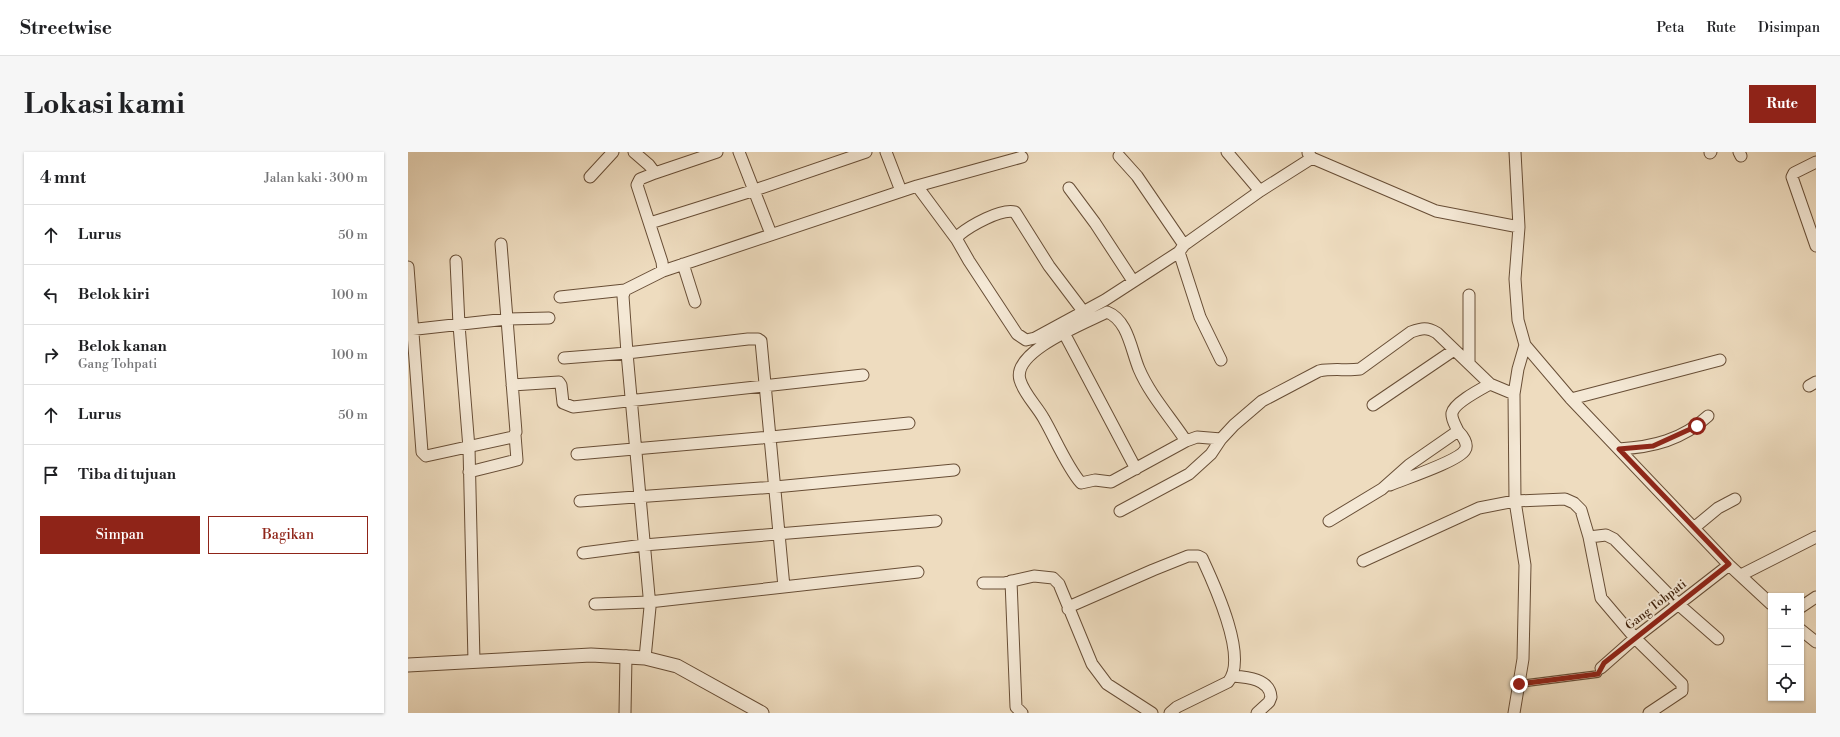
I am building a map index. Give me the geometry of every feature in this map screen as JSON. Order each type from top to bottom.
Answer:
[{"type":"street","points":[[590,177],[613,152]]},
{"type":"street","points":[[634,152],[649,164],[655,173]]},
{"type":"street","points":[[663,271],[662,262],[637,185],[640,179],[717,152]]},
{"type":"street","points":[[739,152],[771,234]]},
{"type":"street","points":[[650,223],[755,190],[866,152]]},
{"type":"street","points":[[886,152],[901,191]]},
{"type":"street","points":[[1227,152],[1260,191]]},
{"type":"street","points":[[1515,152],[1519,227],[1515,279],[1518,320],[1525,345],[1570,399],[1729,564],[1768,601]]},
{"type":"street","points":[[917,186],[957,240],[968,261],[1017,334],[1026,340],[1036,338],[1104,300],[1182,248],[1310,155],[1436,211],[1519,227]]},
{"type":"street","points":[[1119,156],[1137,176],[1182,248],[1200,317],[1221,360]]},
{"type":"street","points":[[560,297],[625,290],[663,271],[771,234],[917,186],[1022,157]]},
{"type":"street","points":[[1816,162],[1792,175],[1812,224],[1816,246]]},
{"type":"street","points":[[1069,188],[1095,223],[1133,281]]},
{"type":"street","points":[[957,240],[964,231],[998,214],[1008,210],[1014,212],[1050,266],[1083,311]]},
{"type":"street","points":[[469,472],[517,460],[502,244]]},
{"type":"street","points":[[456,261],[459,325],[469,448],[474,660]]},
{"type":"street","points":[[683,264],[694,302]]},
{"type":"street","points":[[408,267],[410,330],[422,452],[426,456],[469,448],[515,435]]},
{"type":"street","points":[[625,290],[623,296],[627,353],[649,602],[646,658]]},
{"type":"street","points":[[1469,295],[1469,363]]},
{"type":"street","points":[[1186,441],[1140,370],[1126,333],[1115,315],[1107,312],[1038,347],[1021,368],[1020,379],[1027,394],[1038,407],[1081,483],[1096,480],[1111,482],[1186,441],[1197,437],[1221,439]]},
{"type":"street","points":[[410,330],[507,319],[549,318]]},
{"type":"street","points":[[1120,511],[1188,474],[1211,454],[1221,439],[1262,400],[1319,370],[1360,369],[1411,332],[1429,328],[1437,333],[1490,384],[1514,394]]},
{"type":"street","points":[[1064,333],[1136,469]]},
{"type":"street","points":[[564,358],[627,353],[702,343],[758,339],[762,343],[784,587]]},
{"type":"street","points":[[1514,713],[1523,659],[1525,564],[1515,501],[1514,394],[1518,369],[1525,345]]},
{"type":"street","points":[[1373,405],[1454,350]]},
{"type":"street","points":[[1570,399],[1720,360]]},
{"type":"street","points":[[512,385],[559,382],[561,385],[564,403],[570,407],[766,387],[862,375]]},
{"type":"street","points":[[1329,521],[1382,489],[1440,465],[1461,454],[1466,449],[1466,444],[1453,420],[1452,413],[1463,401],[1490,384]]},
{"type":"street","points":[[1619,449],[1653,446],[1688,431],[1708,416]]},
{"type":"street","points":[[577,454],[909,423]]},
{"type":"street","points":[[1382,489],[1409,465],[1458,431]]},
{"type":"street","points":[[580,502],[775,487],[954,470]]},
{"type":"street","points":[[1363,561],[1467,512],[1515,501],[1565,499],[1574,503],[1581,510],[1589,537],[1601,598],[1635,638],[1682,684],[1682,691],[1649,713]]},
{"type":"street","points":[[1695,527],[1718,508],[1735,499]]},
{"type":"street","points":[[583,553],[644,545],[936,521]]},
{"type":"street","points":[[1589,537],[1606,535],[1614,539],[1678,604],[1718,639]]},
{"type":"street","points":[[1741,575],[1816,537]]},
{"type":"street","points":[[1068,609],[1153,570],[1188,556],[1198,556],[1202,558],[1230,631],[1236,656],[1233,676],[1228,682],[1177,707],[1170,713]]},
{"type":"street","name":"Gang Tohpati","points":[[1601,668],[1635,638],[1729,564]]},
{"type":"street","points":[[595,604],[649,602],[918,572]]},
{"type":"street","points":[[983,583],[1011,581],[1034,576],[1053,578],[1059,584],[1068,609],[1092,664],[1107,684],[1152,713]]},
{"type":"street","points":[[1011,581],[1016,707],[1022,713]]},
{"type":"street","points":[[1804,605],[1816,596]]},
{"type":"street","points":[[1804,632],[1816,642]]},
{"type":"street","points":[[408,665],[474,660],[591,655],[646,658],[678,666],[762,713]]},
{"type":"street","points":[[625,713],[626,656]]},
{"type":"street","points":[[1233,676],[1253,678],[1268,688],[1271,697],[1269,702],[1257,713]]},
{"type":"lane","points":[[1519,684],[1598,674],[1601,668]]},
{"type":"route","points":[[1519,684],[1598,674],[1604,663],[1729,564],[1619,449],[1653,446],[1697,426]]}]
